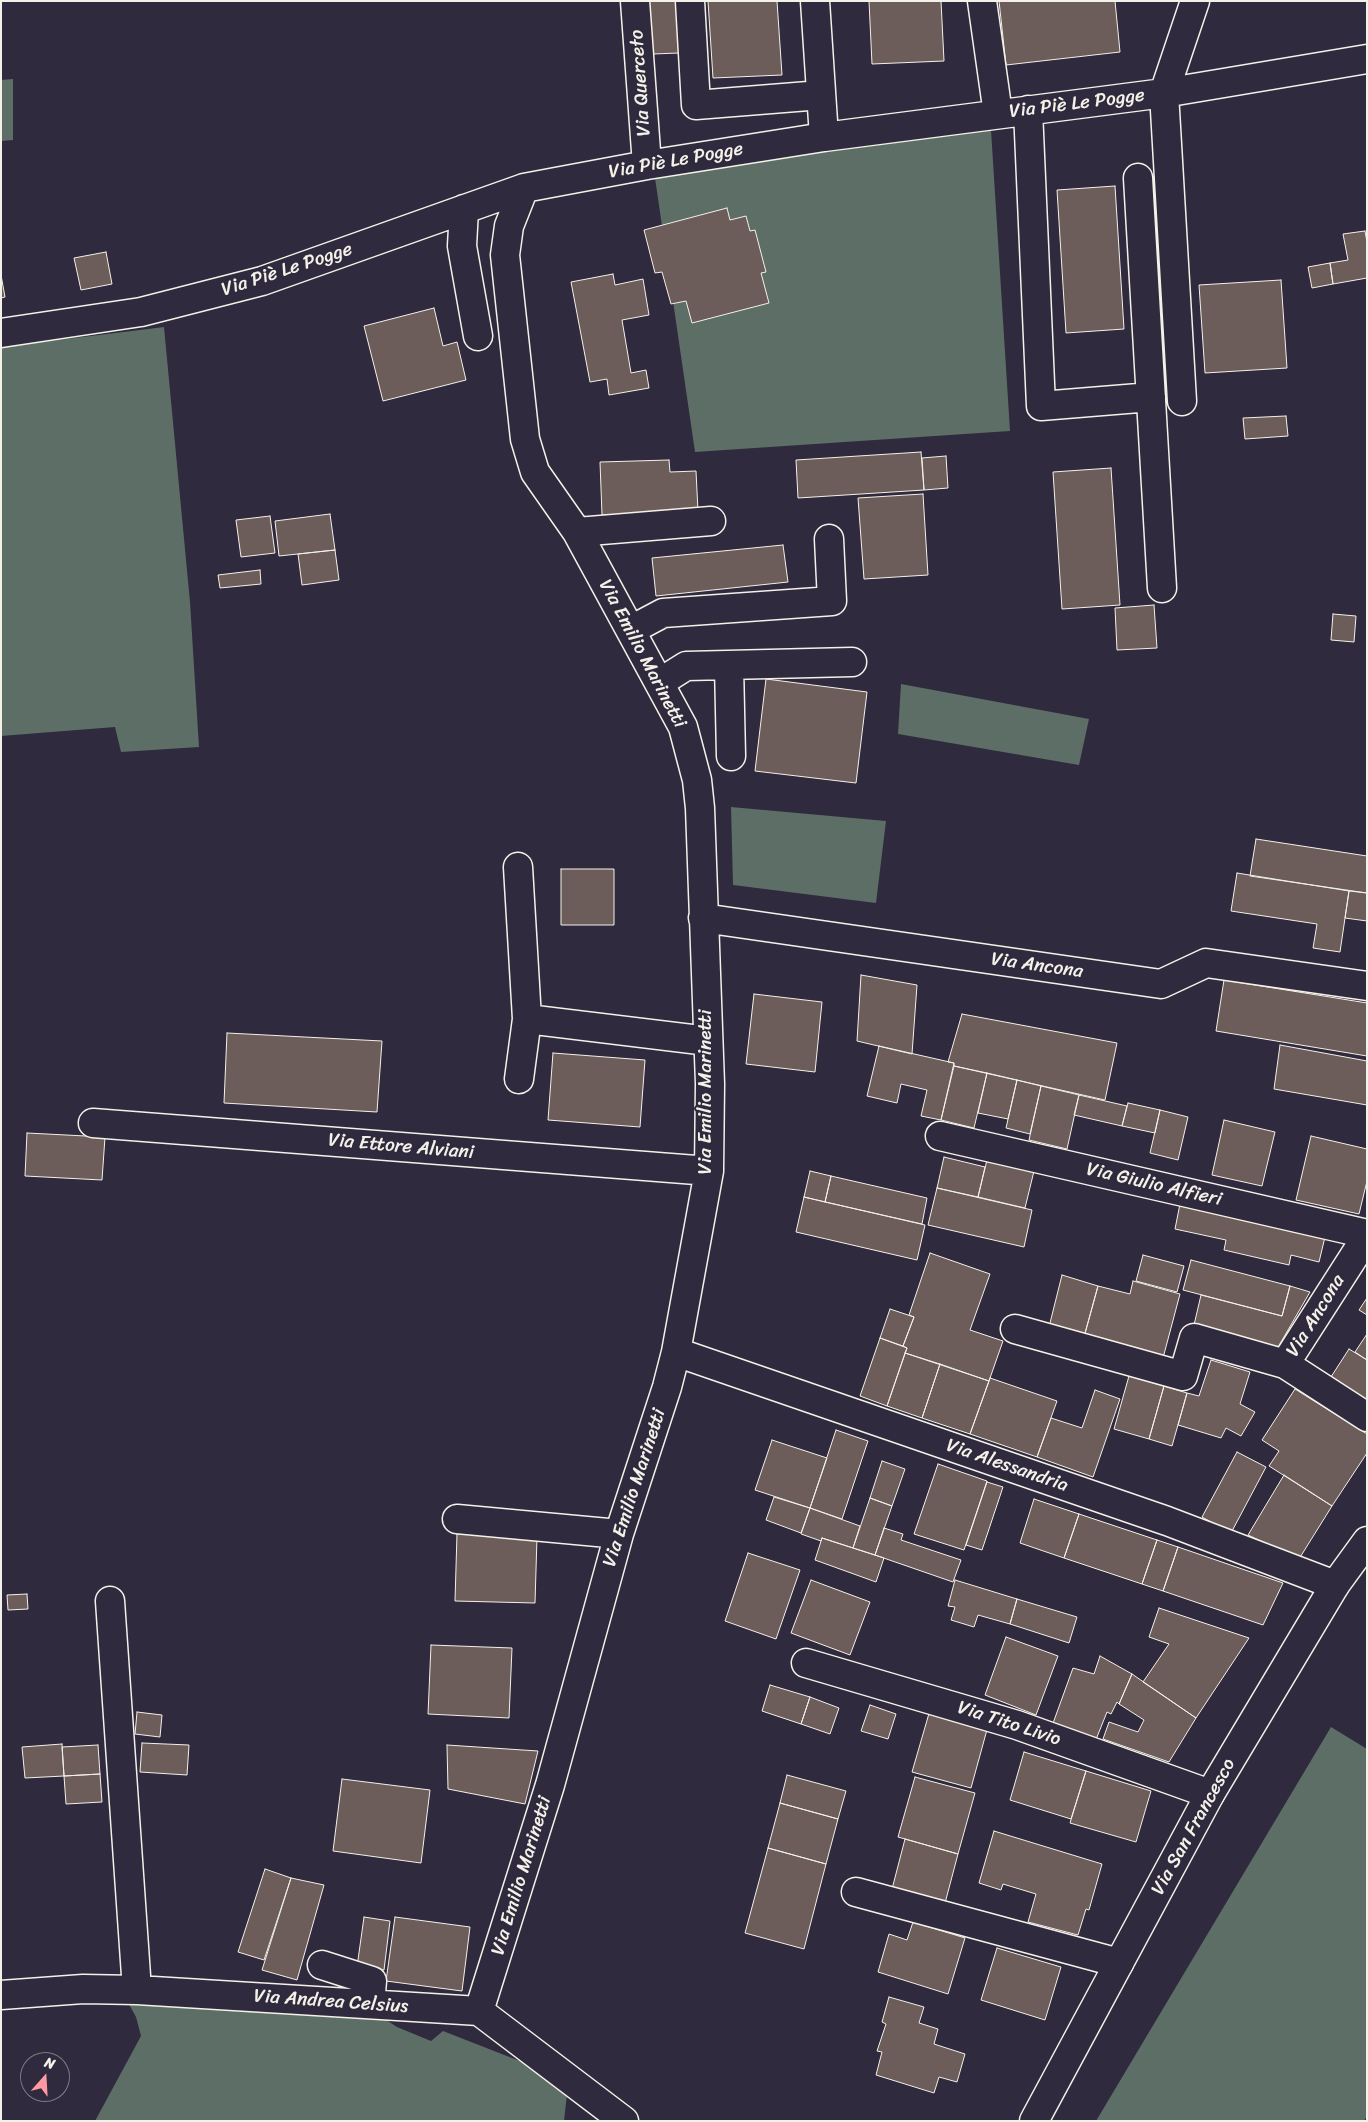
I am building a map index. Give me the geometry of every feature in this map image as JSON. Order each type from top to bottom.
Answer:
[{"type":"street","name":"Via Querceto","points":[[635,1],[647,165]]},
{"type":"street","points":[[690,1],[696,105],[821,95]]},
{"type":"street","points":[[815,1],[824,136]]},
{"type":"street","points":[[982,1],[998,114]]},
{"type":"street","points":[[1182,400],[1164,93],[1194,1]]},
{"type":"street","name":"Via Piè Le Pogge","points":[[1,333],[141,312],[262,281],[524,188],[647,165],[824,136],[1164,93],[1367,59]]},
{"type":"street","points":[[1028,110],[1041,406],[1151,397]]},
{"type":"street","points":[[1138,178],[1162,588]]},
{"type":"street","name":"Via Emilio Marinetti","points":[[479,2011],[550,1785],[619,1534],[667,1387],[676,1352],[708,1171],[710,1084],[700,808],[697,780],[683,727],[632,630],[577,532],[535,472],[525,439],[505,255],[510,226],[524,188]]},
{"type":"street","points":[[464,209],[462,246],[478,336]]},
{"type":"street","points":[[577,532],[711,520]]},
{"type":"street","points":[[632,630],[663,613],[832,601],[829,539]]},
{"type":"street","points":[[659,683],[686,666],[852,662]]},
{"type":"street","points":[[729,665],[732,756]]},
{"type":"street","points":[[518,867],[527,1019],[519,1079]]},
{"type":"street","name":"Via Ancona","points":[[703,918],[1161,984],[1206,963],[1367,986]]},
{"type":"street","points":[[527,1019],[708,1041]]},
{"type":"street","name":"Via Ettore Alviani","points":[[93,1123],[708,1171]]},
{"type":"street","name":"Via Giulio Alfieri","points":[[940,1136],[1367,1235]]},
{"type":"street","name":"Via Ancona","points":[[1367,1235],[1285,1364],[1367,1417]]},
{"type":"street","points":[[1016,1329],[1183,1376],[1194,1338],[1285,1364]]},
{"type":"street","name":"Via Alessandria","points":[[676,1352],[1158,1518],[1335,1585]]},
{"type":"street","points":[[457,1519],[619,1534]]},
{"type":"street","name":"Via San Francesco","points":[[1034,2121],[1210,1794],[1335,1585],[1367,1542]]},
{"type":"street","points":[[110,1601],[137,1990]]},
{"type":"street","name":"Via Tito Livio","points":[[806,1663],[1017,1725],[1210,1794]]},
{"type":"street","points":[[856,1892],[1119,1963]]},
{"type":"street","points":[[322,1965],[372,1981],[370,2004]]},
{"type":"street","name":"Via Andrea Celsius","points":[[1,1996],[82,1990],[137,1990],[479,2011]]},
{"type":"street","points":[[479,2011],[624,2121]]},
{"type":"green space","points":[[13,79],[13,140],[1,141],[1,80]]},
{"type":"green space","points":[[991,130],[1010,431],[695,452],[655,178],[802,152]]},
{"type":"green space","points":[[164,327],[190,602],[199,747],[121,752],[115,727],[1,736],[1,347]]},
{"type":"green space","points":[[901,684],[1089,719],[1079,765],[898,734]]},
{"type":"green space","points":[[731,807],[886,821],[876,903],[733,885]]},
{"type":"green space","points":[[1331,1727],[1367,1749],[1367,2116],[1364,2121],[1096,2121]]},
{"type":"green space","points":[[126,1999],[382,2017],[397,2027],[431,2041],[443,2031],[535,2067],[567,2094],[564,2121],[95,2121],[141,2036],[136,2017]]},
{"type":"building","points":[[649,1],[676,1],[679,53],[653,54]]},
{"type":"building","points":[[708,1],[777,1],[782,75],[713,78]]},
{"type":"building","points":[[869,1],[941,1],[944,61],[872,64]]},
{"type":"building","points":[[999,1],[1115,1],[1120,52],[1006,65]]},
{"type":"building","points":[[1115,186],[1124,329],[1066,333],[1057,190]]},
{"type":"building","points":[[727,208],[730,220],[746,216],[750,231],[755,230],[766,272],[761,273],[769,303],[692,323],[686,301],[671,304],[662,272],[655,273],[644,230]]},
{"type":"building","points":[[1365,231],[1367,242],[1367,278],[1333,284],[1330,263],[1348,260],[1343,234]]},
{"type":"building","points":[[106,252],[112,284],[81,290],[74,258]]},
{"type":"building","points":[[1330,263],[1333,284],[1312,288],[1308,267]]},
{"type":"building","points":[[613,274],[615,285],[643,279],[649,315],[622,320],[631,373],[646,370],[649,388],[609,395],[607,379],[590,382],[571,282]]},
{"type":"building","points":[[1,275],[5,297],[1,298]]},
{"type":"building","points":[[1281,280],[1287,368],[1205,373],[1199,285]]},
{"type":"building","points":[[434,308],[443,346],[457,342],[466,380],[383,401],[364,326]]},
{"type":"building","points":[[1286,416],[1288,436],[1245,439],[1243,418]]},
{"type":"building","points":[[921,452],[924,490],[798,498],[796,460]]},
{"type":"building","points":[[946,456],[948,488],[924,490],[922,458]]},
{"type":"building","points":[[669,460],[670,472],[696,471],[698,511],[602,515],[600,462]]},
{"type":"building","points":[[1111,468],[1120,605],[1062,609],[1053,472]]},
{"type":"building","points":[[923,494],[928,575],[864,579],[858,498]]},
{"type":"building","points":[[330,514],[335,550],[279,556],[275,521]]},
{"type":"building","points":[[270,516],[275,553],[241,557],[236,520]]},
{"type":"building","points":[[783,545],[788,582],[656,596],[652,558]]},
{"type":"building","points":[[335,550],[339,580],[302,585],[298,554]]},
{"type":"building","points":[[260,570],[261,584],[220,588],[218,575]]},
{"type":"building","points":[[1154,605],[1157,648],[1117,650],[1115,608]]},
{"type":"building","points":[[1333,614],[1356,616],[1354,642],[1331,640]]},
{"type":"building","points":[[766,679],[867,692],[856,783],[755,771]]},
{"type":"building","points":[[1256,839],[1367,856],[1367,893],[1250,876]]},
{"type":"building","points":[[561,869],[614,869],[614,925],[561,925]]},
{"type":"building","points":[[1237,873],[1349,891],[1340,952],[1313,948],[1317,924],[1231,911]]},
{"type":"building","points":[[1349,891],[1367,893],[1367,921],[1345,918]]},
{"type":"building","points":[[861,975],[917,985],[912,1054],[857,1041]]},
{"type":"building","points":[[1224,980],[1367,1003],[1367,1056],[1216,1031]]},
{"type":"building","points":[[754,994],[822,1002],[815,1072],[746,1064]]},
{"type":"building","points":[[962,1014],[1117,1043],[1105,1100],[954,1066],[954,1063],[948,1062]]},
{"type":"building","points":[[227,1033],[382,1041],[377,1112],[224,1103]]},
{"type":"building","points":[[1280,1045],[1367,1061],[1367,1105],[1274,1089]]},
{"type":"building","points":[[879,1046],[954,1063],[941,1120],[921,1116],[927,1090],[901,1084],[897,1103],[867,1096]]},
{"type":"building","points":[[553,1053],[645,1060],[640,1127],[548,1120]]},
{"type":"building","points":[[954,1066],[987,1073],[974,1128],[941,1120]]},
{"type":"building","points":[[987,1073],[1017,1080],[1008,1119],[978,1113]]},
{"type":"building","points":[[1017,1080],[1041,1086],[1030,1134],[1006,1128]]},
{"type":"building","points":[[1041,1086],[1079,1095],[1067,1149],[1029,1140]]},
{"type":"building","points":[[1079,1095],[1127,1106],[1122,1126],[1074,1115]]},
{"type":"building","points":[[1128,1103],[1160,1110],[1155,1133],[1122,1126]]},
{"type":"building","points":[[1160,1110],[1188,1117],[1178,1160],[1150,1153]]},
{"type":"building","points":[[1224,1120],[1275,1132],[1262,1186],[1212,1175]]},
{"type":"building","points":[[27,1133],[105,1137],[102,1180],[25,1176]]},
{"type":"building","points":[[1311,1136],[1367,1149],[1367,1181],[1359,1214],[1296,1200]]},
{"type":"building","points":[[944,1157],[985,1167],[978,1197],[937,1188]]},
{"type":"building","points":[[987,1160],[1034,1171],[1025,1208],[978,1197]]},
{"type":"building","points":[[810,1171],[831,1176],[825,1202],[804,1197]]},
{"type":"building","points":[[831,1176],[927,1198],[922,1224],[825,1202]]},
{"type":"building","points":[[937,1188],[1032,1210],[1024,1247],[928,1225]]},
{"type":"building","points":[[804,1197],[925,1225],[917,1260],[796,1232]]},
{"type":"building","points":[[1180,1204],[1325,1237],[1319,1262],[1291,1255],[1289,1265],[1224,1250],[1226,1240],[1175,1229]]},
{"type":"building","points":[[930,1253],[990,1274],[970,1330],[1003,1341],[989,1381],[905,1353],[907,1348],[903,1346],[914,1317],[909,1315]]},
{"type":"building","points":[[1143,1255],[1184,1266],[1177,1292],[1136,1281]]},
{"type":"building","points":[[1191,1260],[1290,1286],[1282,1316],[1183,1290]]},
{"type":"building","points":[[1062,1275],[1098,1286],[1084,1337],[1049,1327]]},
{"type":"building","points":[[1133,1281],[1180,1294],[1163,1358],[1084,1337],[1098,1286],[1130,1294]]},
{"type":"building","points":[[1290,1286],[1310,1292],[1277,1349],[1194,1325],[1201,1295],[1282,1316]]},
{"type":"building","points":[[1367,1298],[1367,1315],[1359,1310]]},
{"type":"building","points":[[890,1309],[914,1317],[903,1346],[880,1338]]},
{"type":"building","points":[[1367,1334],[1367,1360],[1355,1352]]},
{"type":"building","points":[[880,1338],[907,1348],[887,1406],[860,1396]]},
{"type":"building","points":[[1349,1349],[1367,1360],[1367,1405],[1329,1380]]},
{"type":"building","points":[[905,1353],[940,1364],[922,1418],[887,1406]]},
{"type":"building","points":[[1211,1360],[1250,1372],[1240,1404],[1255,1412],[1241,1436],[1226,1428],[1221,1438],[1178,1425],[1187,1393],[1199,1396]]},
{"type":"building","points":[[940,1364],[989,1381],[970,1434],[922,1418]]},
{"type":"building","points":[[1129,1376],[1164,1386],[1149,1439],[1114,1429]]},
{"type":"building","points":[[990,1378],[1057,1401],[1037,1457],[970,1434]]},
{"type":"building","points":[[1164,1386],[1187,1393],[1172,1446],[1149,1439]]},
{"type":"building","points":[[1295,1389],[1367,1434],[1367,1453],[1332,1506],[1269,1466],[1279,1451],[1262,1440]]},
{"type":"building","points":[[1095,1390],[1120,1399],[1093,1477],[1037,1457],[1051,1418],[1082,1428]]},
{"type":"building","points":[[836,1430],[868,1441],[842,1519],[810,1508]]},
{"type":"building","points":[[772,1440],[827,1458],[810,1508],[755,1490]]},
{"type":"building","points":[[1237,1452],[1266,1467],[1231,1533],[1202,1517]]},
{"type":"building","points":[[882,1461],[905,1469],[892,1506],[870,1498]]},
{"type":"building","points":[[938,1464],[987,1481],[964,1550],[914,1534]]},
{"type":"building","points":[[1284,1475],[1332,1506],[1299,1559],[1248,1535]]},
{"type":"building","points":[[987,1482],[1003,1487],[982,1550],[966,1545]]},
{"type":"building","points":[[774,1497],[810,1508],[801,1533],[766,1520]]},
{"type":"building","points":[[870,1498],[892,1506],[875,1555],[853,1548]]},
{"type":"building","points":[[1034,1499],[1079,1514],[1064,1558],[1020,1543]]},
{"type":"building","points":[[810,1508],[860,1526],[853,1548],[822,1538],[821,1541],[801,1534]]},
{"type":"building","points":[[1079,1514],[1157,1540],[1142,1584],[1064,1558]]},
{"type":"building","points":[[884,1528],[903,1534],[901,1540],[961,1560],[953,1582],[875,1555]]},
{"type":"building","points":[[457,1534],[537,1537],[535,1603],[455,1601]]},
{"type":"building","points":[[822,1538],[884,1558],[876,1582],[815,1560]]},
{"type":"building","points":[[1157,1540],[1178,1547],[1163,1591],[1142,1584]]},
{"type":"building","points":[[1178,1547],[1283,1583],[1263,1625],[1163,1591]]},
{"type":"building","points":[[748,1553],[800,1570],[776,1639],[725,1621]]},
{"type":"building","points":[[811,1580],[870,1602],[850,1655],[791,1633]]},
{"type":"building","points":[[955,1580],[1017,1599],[1010,1624],[978,1615],[974,1627],[951,1620],[955,1607],[948,1606]]},
{"type":"building","points":[[27,1594],[28,1609],[8,1610],[7,1595]]},
{"type":"building","points":[[1017,1599],[1077,1617],[1069,1643],[1010,1624]]},
{"type":"building","points":[[1159,1608],[1249,1638],[1196,1718],[1143,1682],[1169,1644],[1149,1637]]},
{"type":"building","points":[[1006,1637],[1058,1656],[1036,1715],[985,1695]]},
{"type":"building","points":[[431,1645],[512,1648],[509,1718],[428,1714]]},
{"type":"building","points":[[1100,1656],[1132,1674],[1119,1704],[1117,1702],[1111,1714],[1107,1712],[1095,1742],[1052,1726],[1073,1668],[1094,1674]]},
{"type":"building","points":[[1132,1674],[1196,1718],[1169,1762],[1103,1739],[1109,1722],[1138,1732],[1144,1720],[1119,1704]]},
{"type":"building","points":[[770,1685],[810,1697],[801,1724],[762,1711]]},
{"type":"building","points":[[810,1697],[839,1708],[830,1734],[801,1724]]},
{"type":"building","points":[[870,1705],[896,1714],[888,1739],[861,1731]]},
{"type":"building","points":[[930,1710],[988,1726],[971,1788],[912,1772]]},
{"type":"building","points":[[137,1712],[162,1715],[160,1737],[135,1734]]},
{"type":"building","points":[[142,1743],[189,1745],[187,1775],[140,1772]]},
{"type":"building","points":[[62,1744],[64,1776],[25,1778],[22,1747]]},
{"type":"building","points":[[98,1745],[100,1774],[64,1776],[62,1747]]},
{"type":"building","points":[[447,1745],[538,1751],[525,1804],[448,1789]]},
{"type":"building","points":[[1024,1752],[1086,1771],[1071,1819],[1010,1800]]},
{"type":"building","points":[[1086,1771],[1151,1791],[1136,1842],[1070,1823]]},
{"type":"building","points":[[100,1774],[102,1802],[66,1804],[64,1776]]},
{"type":"building","points":[[787,1775],[846,1791],[838,1819],[780,1803]]},
{"type":"building","points":[[915,1777],[975,1793],[958,1854],[898,1837]]},
{"type":"building","points":[[342,1779],[430,1790],[421,1863],[333,1851]]},
{"type":"building","points":[[780,1803],[838,1819],[826,1864],[768,1848]]},
{"type":"building","points":[[994,1831],[1102,1864],[1089,1910],[1086,1909],[1078,1935],[1028,1922],[1036,1894],[1003,1884],[1001,1890],[979,1883]]},
{"type":"building","points":[[905,1839],[958,1854],[944,1907],[891,1893]]},
{"type":"building","points":[[768,1848],[826,1864],[804,1949],[745,1933]]},
{"type":"building","points":[[265,1869],[291,1878],[264,1960],[238,1952]]},
{"type":"building","points":[[291,1878],[324,1885],[297,1980],[262,1970]]},
{"type":"building","points":[[364,1917],[390,1921],[384,1970],[357,1967]]},
{"type":"building","points":[[395,1917],[470,1927],[462,1991],[386,1981]]},
{"type":"building","points":[[913,1922],[965,1938],[948,1994],[878,1972],[889,1934],[907,1940]]},
{"type":"building","points":[[997,1948],[1061,1967],[1045,2020],[981,2000]]},
{"type":"building","points":[[889,1997],[924,2007],[919,2023],[938,2029],[934,2044],[965,2054],[957,2082],[939,2077],[934,2093],[876,2075],[882,2052],[877,2051],[886,2024],[882,2022]]}]
